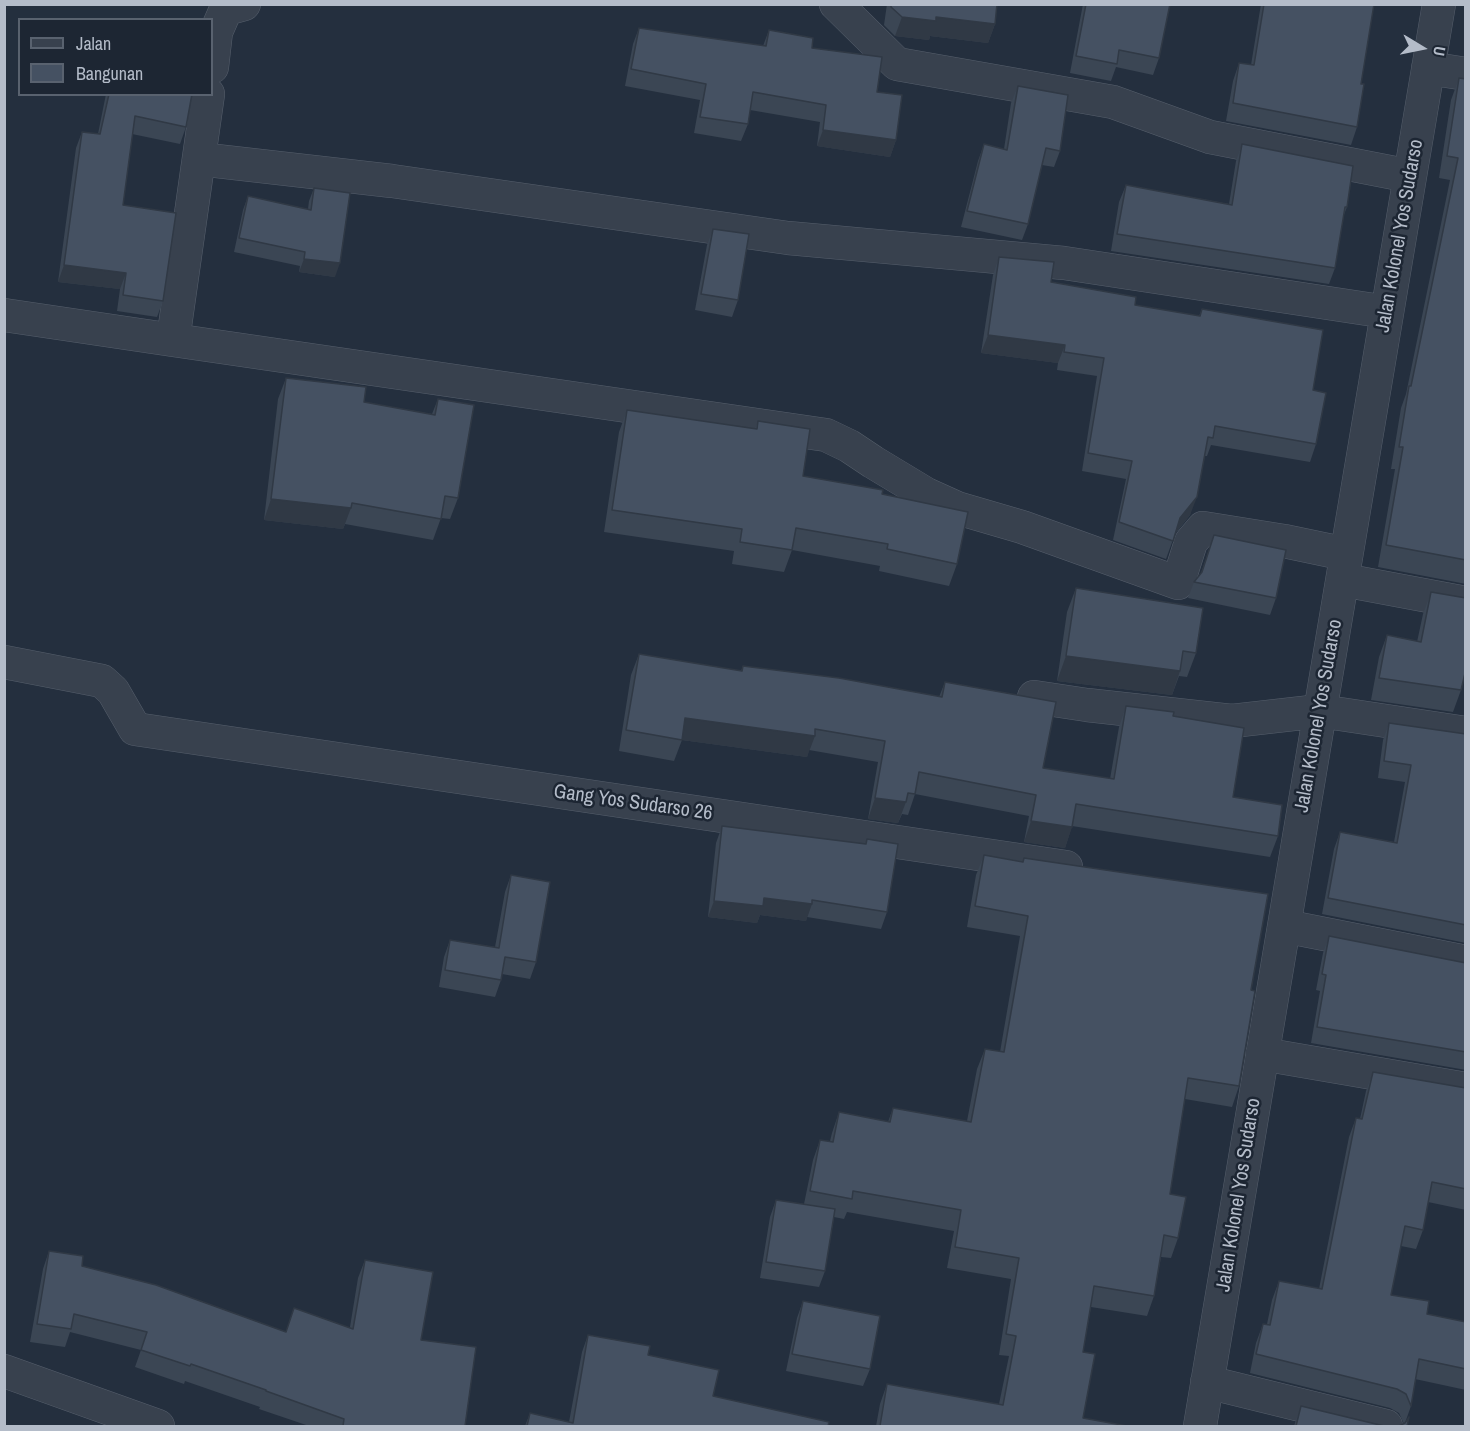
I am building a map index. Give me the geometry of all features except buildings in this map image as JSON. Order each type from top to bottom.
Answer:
[{"type":"street","points":[[213,58],[216,32],[226,9],[244,4]]},
{"type":"street","points":[[836,4],[897,64],[1113,102],[1210,137],[1410,176]]},
{"type":"street","name":"Jalan Kolonel Yos Sudarso","points":[[1200,1426],[1262,1054],[1279,908],[1320,711],[1438,4]]},
{"type":"street","points":[[1428,68],[1466,74]]},
{"type":"street","points":[[173,340],[208,96]]},
{"type":"street","points":[[199,159],[392,181],[788,238],[1064,263],[1387,312]]},
{"type":"street","points":[[4,315],[826,435],[849,446],[926,494],[957,508],[1022,527],[1178,583],[1191,542],[1203,528],[1284,541],[1345,567],[1466,603]]},
{"type":"street","name":"Gang Yos Sudarso 26","points":[[4,662],[102,681],[113,691],[135,729],[1100,872]]},
{"type":"street","points":[[1034,697],[1232,721],[1320,711],[1466,733]]},
{"type":"street","points":[[1279,908],[1466,962]]},
{"type":"street","points":[[1262,1054],[1466,1089]]},
{"type":"street","points":[[4,1371],[158,1426]]},
{"type":"street","points":[[1208,1382],[1386,1426]]}]
